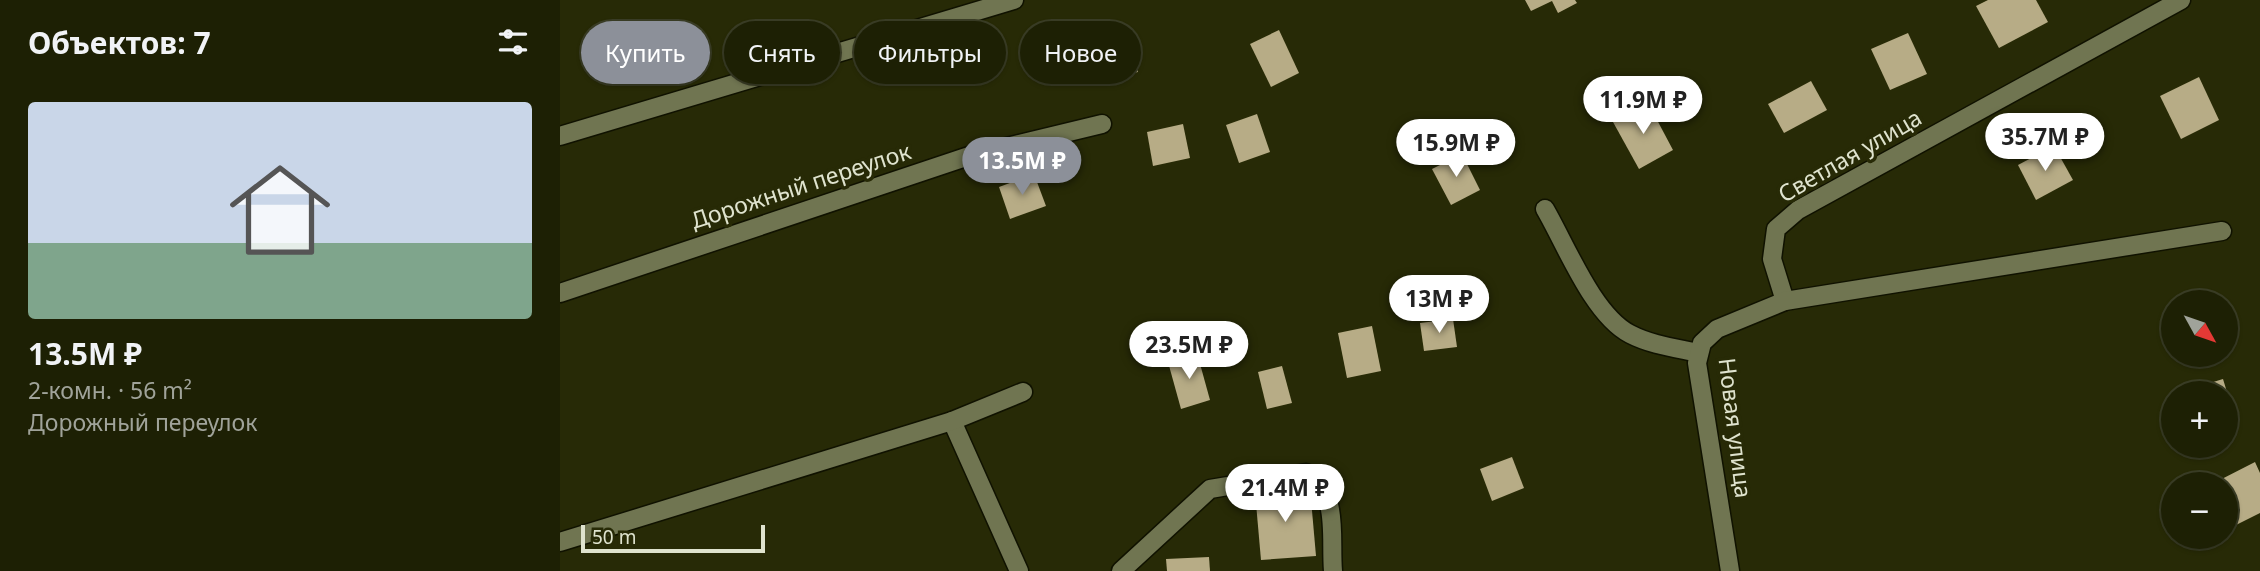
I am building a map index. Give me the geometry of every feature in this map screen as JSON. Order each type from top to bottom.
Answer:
[{"type":"street","points":[[560,136],[1014,0]]},
{"type":"street","name":"Светлая улица","points":[[1786,301],[1772,259],[1776,229],[1798,210],[2181,0]]},
{"type":"street","name":"Дорожный переулок","points":[[560,293],[969,156],[1102,124]]},
{"type":"street","points":[[1545,209],[1603,312],[1629,334],[1659,345],[1699,353]]},
{"type":"street","points":[[1786,301],[2222,231]]},
{"type":"street","name":"Новая улица","points":[[1730,571],[1697,363],[1699,353],[1702,343],[1717,329],[1786,301]]},
{"type":"street","points":[[560,542],[952,421],[1023,392]]},
{"type":"street","points":[[952,421],[1019,571]]},
{"type":"street","points":[[1121,571],[1210,489],[1306,473],[1320,482],[1328,496],[1333,571]]},
{"type":"building","points":[[1525,0],[1575,0],[1577,3],[1558,13],[1552,1],[1531,11]]},
{"type":"building","points":[[1988,0],[2036,0],[2048,22],[1999,48],[1976,6]]},
{"type":"building","points":[[1279,30],[1299,73],[1271,87],[1250,44]]},
{"type":"building","points":[[1908,33],[1927,74],[1890,90],[1871,49]]},
{"type":"building","points":[[2199,77],[2219,120],[2181,139],[2160,96]]},
{"type":"building","points":[[1811,81],[1827,110],[1784,133],[1768,104]]},
{"type":"building","points":[[1648,103],[1673,150],[1639,169],[1613,122]]},
{"type":"building","points":[[1257,114],[1270,152],[1239,163],[1226,125]]},
{"type":"building","points":[[1183,124],[1190,158],[1153,166],[1147,132]]},
{"type":"building","points":[[2054,146],[2073,180],[2036,200],[2018,165]]},
{"type":"building","points":[[1462,154],[1480,190],[1451,205],[1432,169]]},
{"type":"building","points":[[1034,174],[1046,206],[1010,219],[999,187]]},
{"type":"building","points":[[1453,319],[1457,347],[1424,351],[1420,323]]},
{"type":"building","points":[[1372,326],[1381,371],[1347,378],[1338,333]]},
{"type":"building","points":[[1197,353],[1210,400],[1181,409],[1168,362]]},
{"type":"building","points":[[1282,366],[1292,403],[1267,409],[1258,372]]},
{"type":"building","points":[[1512,457],[1524,488],[1492,501],[1480,469]]},
{"type":"building","points":[[2255,462],[2260,473],[2260,513],[2238,524],[2238,472],[2235,472]]},
{"type":"building","points":[[1310,488],[1316,556],[1261,560],[1255,492]]},
{"type":"building","points":[[1209,557],[1210,571],[1167,571],[1166,559]]}]
